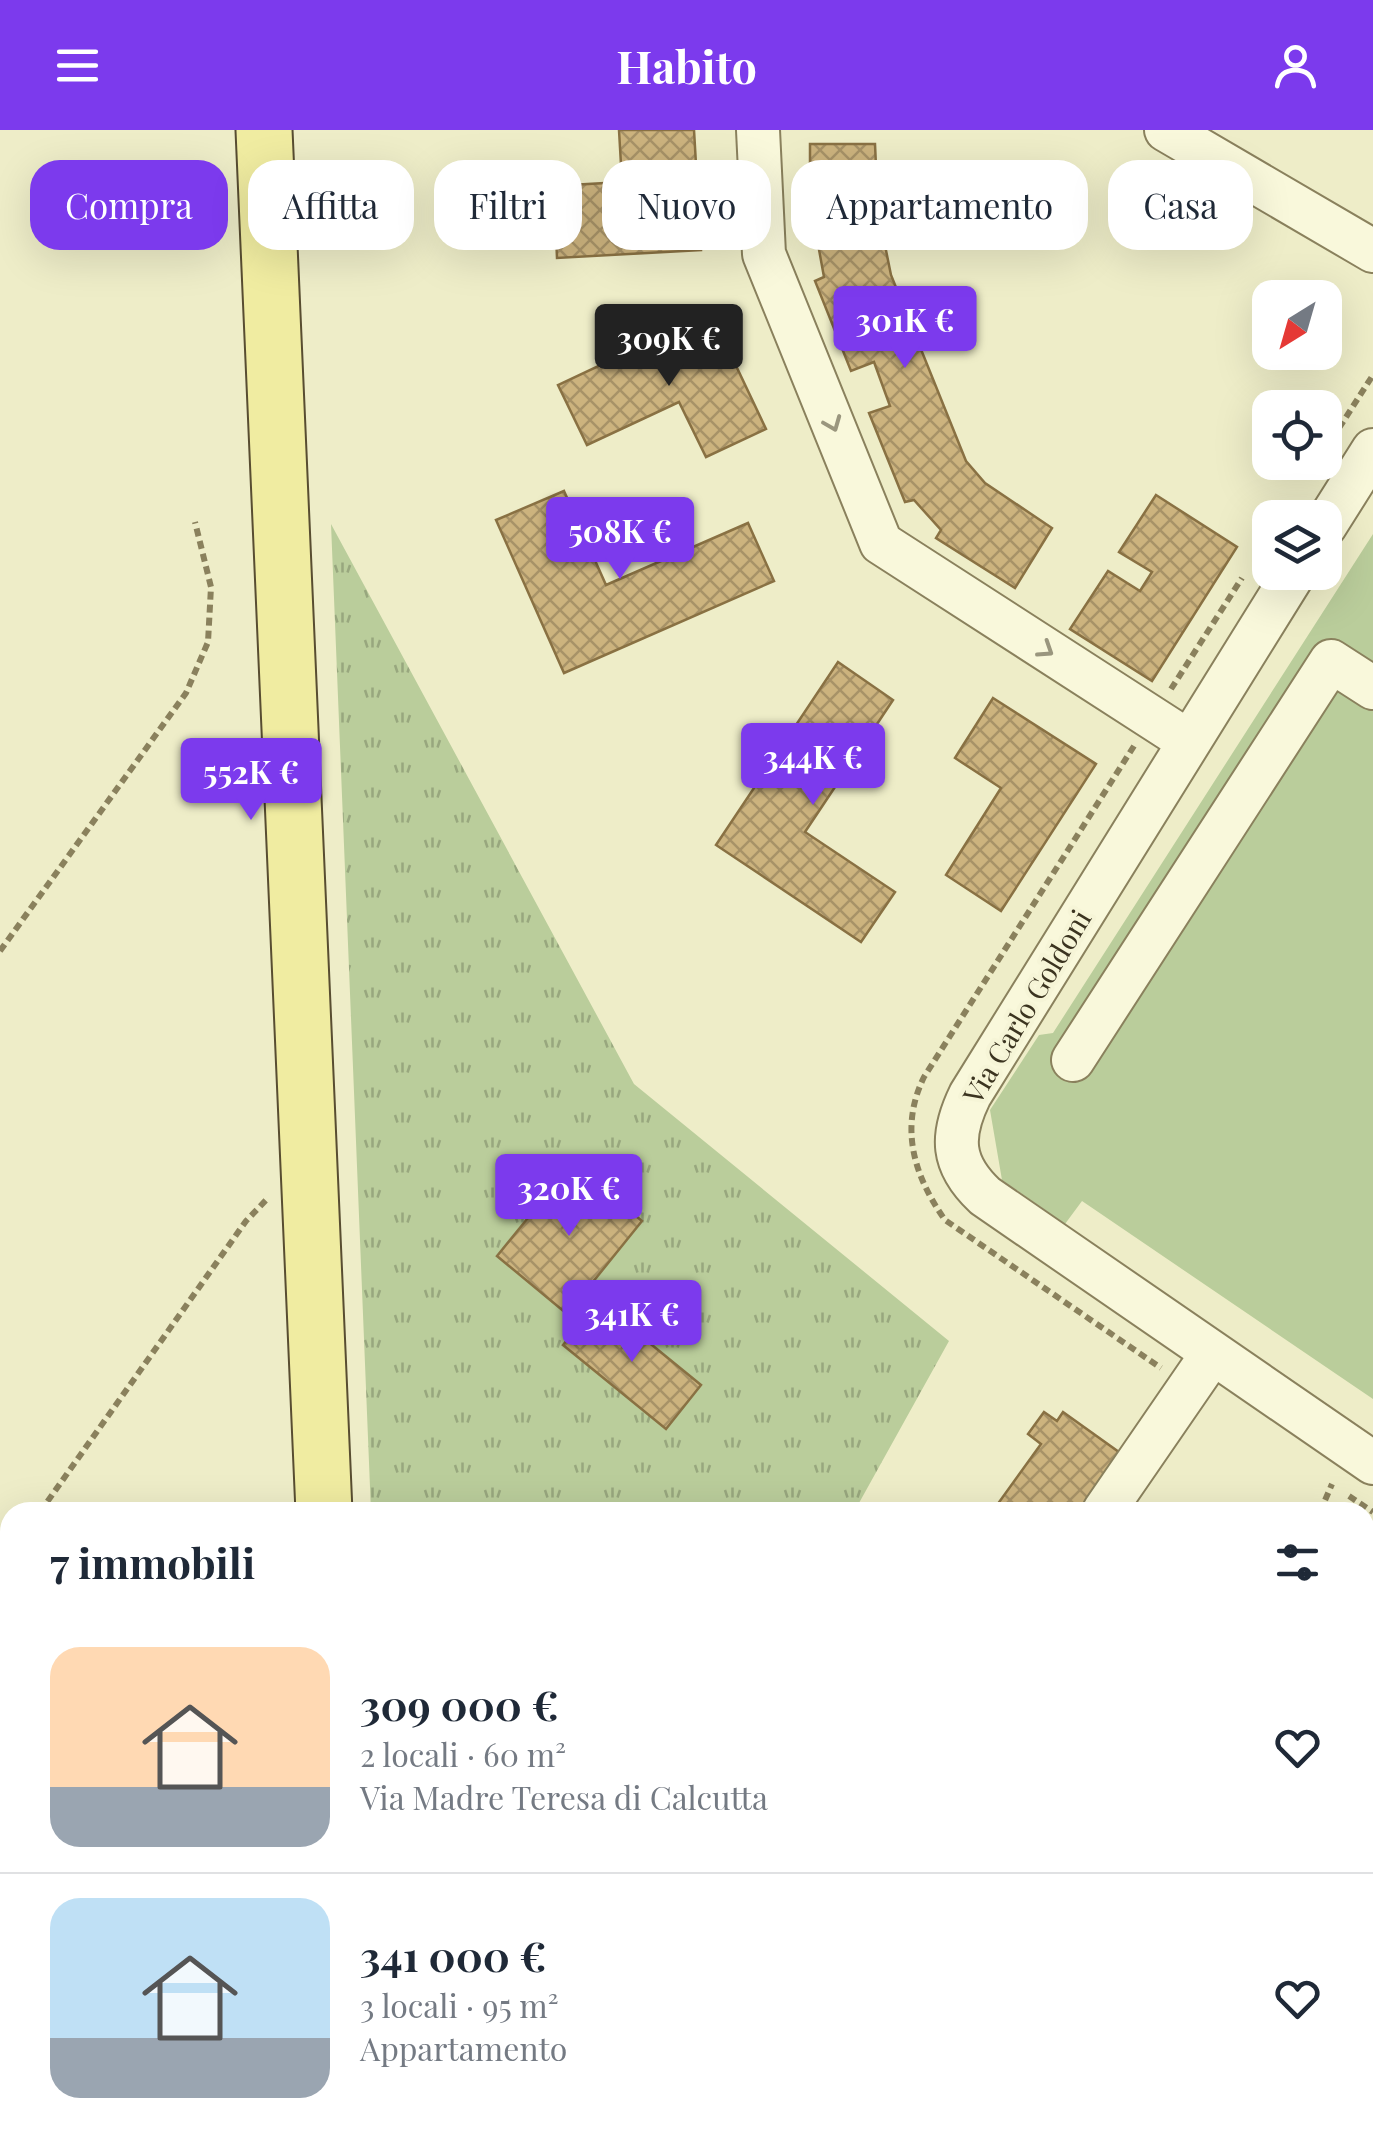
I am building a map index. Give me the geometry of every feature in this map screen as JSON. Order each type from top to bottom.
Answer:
[{"type":"main road","points":[[264,130],[324,1502]]},
{"type":"street","points":[[758,130],[764,254],[880,543],[1188,741]]},
{"type":"street","points":[[1166,130],[1373,251]]},
{"type":"street","points":[[1341,500],[1373,450]]},
{"type":"street","name":"Via Carlo Goldoni","points":[[1284,590],[970,1094],[954,1140],[958,1163],[985,1196],[1373,1462]]},
{"type":"street","points":[[1073,1060],[1317,652],[1373,688]]},
{"type":"street","points":[[1110,1502],[1212,1354]]},
{"type":"path","points":[[1342,423],[1373,375]]},
{"type":"path","points":[[0,951],[186,693],[208,642],[211,587],[194,522]]},
{"type":"path","points":[[47,1502],[246,1220],[308,1156]]},
{"type":"path","points":[[1324,1502],[1332,1484]]},
{"type":"green space","points":[[331,524],[634,1084],[949,1341],[860,1502],[371,1502]]},
{"type":"green space","points":[[1373,534],[1373,1399],[1082,1201],[1065,1224],[1002,1180],[990,1110],[1039,1035],[1053,1033],[1337,590],[1342,590],[1342,582]]},
{"type":"building","points":[[619,130],[694,130],[696,160],[621,160]]},
{"type":"building","points":[[810,144],[875,144],[876,160],[810,160]]},
{"type":"building","points":[[602,183],[602,250],[701,250],[557,258],[557,250],[582,250],[582,184]]},
{"type":"building","points":[[819,250],[886,250],[891,275],[966,461],[985,483],[1052,528],[1015,588],[936,538],[941,530],[914,500],[905,502],[869,413],[890,406],[874,362],[851,371],[815,281],[824,277]]},
{"type":"building","points":[[711,313],[766,429],[706,457],[679,402],[587,445],[558,385]]},
{"type":"building","points":[[564,491],[606,585],[748,523],[774,581],[564,673],[496,520]]},
{"type":"building","points":[[1156,495],[1237,547],[1152,681],[1070,629],[1108,571],[1140,591],[1152,572],[1119,552]]},
{"type":"building","points":[[838,662],[893,700],[805,832],[895,892],[861,942],[716,845]]},
{"type":"building","points":[[993,698],[1096,764],[1001,911],[946,875],[1001,788],[955,758]]},
{"type":"building","points":[[572,1164],[642,1221],[567,1314],[497,1256]]},
{"type":"building","points":[[598,1301],[701,1385],[666,1429],[563,1345]]},
{"type":"building","points":[[1044,1412],[1057,1421],[1063,1412],[1123,1455],[1100,1502],[999,1502],[1041,1444],[1028,1434]]}]
